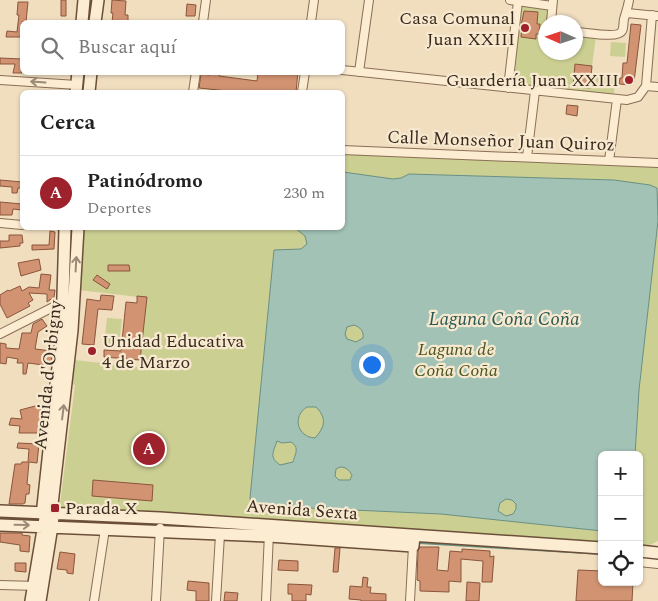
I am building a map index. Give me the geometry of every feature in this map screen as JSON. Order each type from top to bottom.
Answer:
[{"type":"main road","points":[[82,20],[84,0]]},
{"type":"main road","points":[[95,20],[98,0]]},
{"type":"main road","points":[[76,89],[78,75]]},
{"type":"main road","points":[[89,90],[91,75]]},
{"type":"main road","name":"Avenida d'Orbigny","points":[[65,230],[69,301]]},
{"type":"main road","name":"Avenida d'Orbigny","points":[[38,586],[48,520],[62,330],[69,301],[78,230]]},
{"type":"main road","name":"Avenida Sexta","points":[[0,511],[105,529],[160,526],[220,535],[269,531]]},
{"type":"main road","name":"Avenida Sexta","points":[[0,525],[48,520],[269,531],[414,541],[598,548]]},
{"type":"main road","points":[[643,551],[658,553]]},
{"type":"main road","points":[[31,601],[38,586]]},
{"type":"main road","points":[[38,586],[40,601]]},
{"type":"street","points":[[203,20],[206,0]]},
{"type":"street","points":[[311,20],[314,0]]},
{"type":"street","points":[[359,72],[369,0]]},
{"type":"street","points":[[508,88],[514,0],[553,3]]},
{"type":"street","points":[[583,33],[615,35],[622,31],[629,0]]},
{"type":"street","points":[[345,70],[535,91],[635,99],[646,86],[655,16],[627,13]]},
{"type":"street","points":[[193,90],[196,75]]},
{"type":"street","points":[[302,90],[305,75]]},
{"type":"street","points":[[0,80],[76,89]]},
{"type":"street","points":[[646,86],[658,87]]},
{"type":"street","points":[[527,157],[535,91]]},
{"type":"street","points":[[609,161],[617,99]]},
{"type":"street","name":"Calle Monseñor Juan Quiroz","points":[[345,150],[658,164]]},
{"type":"street","points":[[0,223],[20,225]]},
{"type":"street","points":[[0,334],[69,301]]},
{"type":"street","points":[[156,601],[160,526]]},
{"type":"street","points":[[94,601],[105,529]]},
{"type":"street","points":[[266,601],[269,531]]},
{"type":"street","points":[[216,601],[220,535]]},
{"type":"street","points":[[410,601],[414,541]]},
{"type":"street","points":[[643,562],[658,564]]},
{"type":"street","points":[[0,585],[38,586]]},
{"type":"green space","points":[[524,4],[549,9],[549,15],[538,15],[538,60],[583,60],[583,34],[596,35],[591,74],[615,76],[614,94],[517,85],[513,79],[520,8]]},
{"type":"green space","points":[[611,42],[626,43],[625,57],[610,56]]},
{"type":"green space","name":"Laguna Coña Coña","points":[[345,154],[658,167],[658,541],[643,546],[643,451],[598,451],[598,544],[230,516],[62,507],[60,504],[75,385],[71,384],[74,360],[139,367],[147,298],[79,290],[84,230],[345,230]]},
{"type":"green space","points":[[107,318],[122,319],[119,346],[104,344]]},
{"type":"water","name":"Laguna Coña Coña","points":[[345,172],[393,179],[409,174],[614,180],[650,185],[657,188],[658,221],[639,390],[635,451],[598,451],[598,531],[441,514],[265,506],[251,502],[274,250],[301,249],[307,244],[305,236],[298,230],[345,230]],"holes":[[[354,325],[362,331],[363,338],[356,342],[347,339],[345,334],[347,327]],[[307,407],[316,407],[322,415],[323,426],[315,438],[304,434],[298,420],[302,411]],[[277,441],[282,443],[291,442],[294,444],[296,451],[293,462],[280,465],[274,460],[273,454]],[[340,467],[350,472],[352,475],[350,480],[339,480],[335,476],[336,469]],[[506,499],[512,500],[516,504],[513,514],[506,516],[498,511],[500,503]]]},
{"type":"building","points":[[61,0],[66,0],[66,16],[61,16]]},
{"type":"building","points":[[112,0],[126,1],[125,15],[128,15],[128,20],[112,20],[113,13],[111,13]]},
{"type":"building","points":[[18,2],[28,2],[26,20],[20,20],[20,37],[6,37],[7,31],[17,32],[19,15],[17,15]]},
{"type":"building","points":[[187,4],[196,5],[195,16],[186,16]]},
{"type":"building","points":[[524,11],[538,12],[538,34],[536,34],[536,39],[521,37]]},
{"type":"building","points":[[631,24],[641,25],[634,82],[631,85],[619,84],[620,78],[622,78],[623,63],[627,63]]},
{"type":"building","points":[[0,58],[20,59],[20,73],[13,73],[15,64],[0,64]]},
{"type":"building","points":[[575,64],[592,66],[590,88],[573,87]]},
{"type":"building","points":[[201,75],[219,75],[257,81],[258,75],[298,75],[296,90],[218,90],[199,88]]},
{"type":"building","points":[[567,105],[578,106],[577,116],[566,114]]},
{"type":"building","points":[[0,180],[20,182],[20,188],[18,188],[17,193],[12,193],[12,187],[0,186]]},
{"type":"building","points":[[0,202],[20,204],[20,210],[13,209],[12,215],[0,215]]},
{"type":"building","points":[[50,231],[55,232],[54,249],[32,250],[32,245],[49,245]]},
{"type":"building","points":[[9,235],[22,235],[23,243],[20,243],[20,246],[0,248],[0,241],[9,241]]},
{"type":"building","points":[[39,259],[41,270],[21,276],[18,263]]},
{"type":"building","points":[[108,265],[129,265],[130,271],[108,271]]},
{"type":"building","points":[[41,274],[51,275],[49,290],[55,290],[54,297],[47,302],[47,294],[29,293],[33,300],[28,303],[30,306],[7,318],[0,304],[0,295],[20,286],[22,291],[29,287],[39,288]]},
{"type":"building","points":[[97,275],[110,284],[107,289],[93,280]]},
{"type":"building","points":[[101,295],[114,296],[112,310],[98,309],[94,345],[82,344],[87,299],[100,301]]},
{"type":"building","points":[[137,296],[147,297],[140,360],[104,357],[104,350],[121,351],[126,302],[137,303]]},
{"type":"building","points":[[42,319],[47,326],[38,332],[35,349],[52,351],[51,366],[28,363],[26,374],[23,374],[23,363],[17,363],[18,359],[7,357],[6,364],[0,363],[0,343],[6,344],[6,348],[19,349],[22,333],[31,333],[33,324]]},
{"type":"building","points":[[39,405],[43,418],[41,433],[19,433],[20,426],[9,425],[11,418],[22,419],[20,410]]},
{"type":"building","points":[[18,443],[39,444],[37,463],[29,462],[27,484],[30,485],[25,503],[9,504],[15,464],[28,462],[29,449],[17,448]]},
{"type":"building","points":[[93,480],[153,485],[152,501],[92,496]]},
{"type":"building","points":[[0,533],[22,533],[22,535],[30,536],[29,552],[20,551],[20,545],[0,542]]},
{"type":"building","points":[[420,547],[439,547],[437,570],[448,571],[450,551],[462,552],[462,549],[490,551],[490,557],[494,556],[492,582],[482,582],[483,561],[461,559],[461,582],[449,581],[449,592],[420,591],[420,581],[417,580],[418,551]]},
{"type":"building","points":[[335,548],[340,548],[338,572],[333,572]]},
{"type":"building","points":[[60,552],[75,554],[73,574],[67,573],[67,570],[57,569]]},
{"type":"building","points":[[279,560],[298,561],[298,571],[278,570]]},
{"type":"building","points":[[15,563],[26,563],[26,572],[15,571]]},
{"type":"building","points":[[578,570],[598,571],[598,586],[633,586],[632,601],[576,601]]},
{"type":"building","points":[[363,577],[368,578],[367,587],[371,587],[370,593],[386,594],[386,601],[349,599],[350,586],[362,587]]},
{"type":"building","points":[[188,581],[209,583],[209,601],[196,601],[196,591],[187,590]]},
{"type":"building","points":[[467,582],[480,583],[479,601],[466,601]]},
{"type":"building","points":[[288,584],[312,585],[311,595],[306,594],[306,601],[292,601],[292,594],[288,594]]},
{"type":"building","points":[[225,592],[238,593],[237,601],[224,601]]},
{"type":"waterway","points":[[0,518],[40,520]]},
{"type":"waterway","points":[[57,521],[80,523]]},
{"type":"waterway","points":[[420,543],[598,554]]},
{"type":"waterway","points":[[643,558],[658,560]]},
{"type":"place","name":"Casa Comunal Juan XXIII","points":[[525,28]]},
{"type":"place","name":"Guardería Juan XXIII","points":[[629,80]]},
{"type":"place","name":"Unidad Educativa 4 de Marzo","points":[[92,351]]},
{"type":"place","name":"Patinódromo","points":[[149,449]]},
{"type":"place","name":"Parada X","points":[[55,508]]},
{"type":"park label","name":"Laguna de Coña Coña","points":[[456,359]]}]
